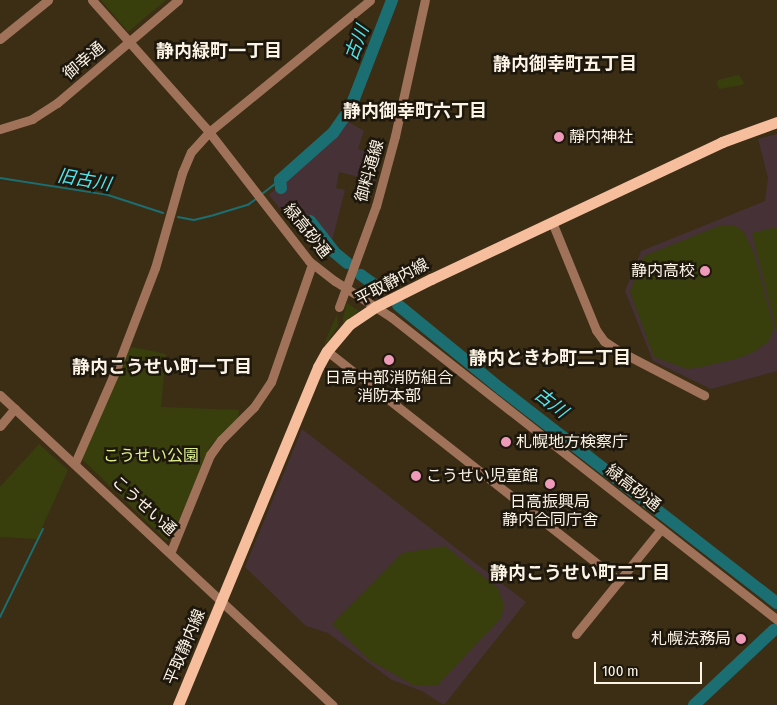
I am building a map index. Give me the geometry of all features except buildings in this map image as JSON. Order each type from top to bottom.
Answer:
[{"type":"main road","name":"平取静内線","points":[[178,705],[318,367],[327,351],[350,324],[375,307],[552,222],[722,142],[777,122]]},
{"type":"street","points":[[0,39],[48,0]]},
{"type":"street","name":"緑高砂通","points":[[92,0],[128,43],[209,132],[312,264],[375,307],[777,620]]},
{"type":"street","name":"御幸通","points":[[0,129],[41,114],[178,0]]},
{"type":"street","points":[[75,464],[109,387],[156,268],[186,162],[198,142],[370,0]]},
{"type":"street","name":"御料通線","points":[[339,306],[376,206],[395,136],[425,0]]},
{"type":"street","points":[[552,222],[596,330],[604,341],[619,351],[704,395]]},
{"type":"street","points":[[171,551],[210,455],[221,440],[254,407],[272,382],[312,264]]},
{"type":"street","points":[[327,351],[618,581]]},
{"type":"street","name":"こうせい通","points":[[0,395],[171,551],[334,705]]},
{"type":"street","points":[[0,426],[15,408]]},
{"type":"street","points":[[576,634],[661,528]]},
{"type":"shaded area","points":[[347,121],[364,131],[358,149],[383,155],[375,181],[339,172],[336,188],[345,190],[331,245],[307,215],[293,225],[269,195]]},
{"type":"shaded area","name":"静内高校","points":[[777,134],[777,371],[711,389],[653,361],[625,291],[641,251],[765,201],[768,178],[758,139]]},
{"type":"shaded area","points":[[302,429],[526,602],[444,705],[422,691],[392,680],[328,633],[306,626],[245,567]]},
{"type":"green space","points":[[101,0],[166,0],[128,32]]},
{"type":"green space","points":[[737,75],[740,76],[744,83],[742,85],[719,89],[718,80]]},
{"type":"green space","name":"静内高校","points":[[730,225],[738,227],[744,232],[754,253],[774,328],[769,341],[754,352],[736,359],[702,367],[687,369],[654,357],[630,292],[644,256],[719,226]]},
{"type":"green space","points":[[777,227],[777,333],[752,233]]},
{"type":"green space","points":[[347,303],[359,311],[343,324],[343,317]]},
{"type":"green space","points":[[337,314],[338,326],[325,346],[325,342]]},
{"type":"green space","name":"こうせい公園","points":[[132,347],[166,354],[161,407],[239,410],[238,418],[210,446],[171,540],[166,540],[82,459],[128,351]]},
{"type":"green space","points":[[39,444],[68,470],[37,539],[0,537],[0,487]]},
{"type":"green space","points":[[445,546],[498,588],[503,602],[503,609],[501,618],[438,685],[415,686],[369,660],[332,624],[402,553]]},
{"type":"waterway","name":"古川","points":[[281,188],[280,180],[333,133],[350,109],[392,0]]},
{"type":"waterway","name":"旧古川","points":[[0,178],[108,195],[163,213]]},
{"type":"waterway","name":"旧古川","points":[[262,194],[280,180]]},
{"type":"waterway","name":"旧古川","points":[[178,217],[194,220],[249,204],[256,199]]},
{"type":"waterway","name":"古川","points":[[310,221],[334,252],[347,263]]},
{"type":"waterway","name":"古川","points":[[361,275],[380,289]]},
{"type":"waterway","name":"古川","points":[[398,305],[501,389],[777,603]]},
{"type":"waterway","points":[[0,617],[43,529]]},
{"type":"waterway","name":"古川","points":[[694,705],[774,630]]},
{"type":"place","name":"靜内神社","points":[[559,137]]},
{"type":"place","name":"静内高校","points":[[705,271]]},
{"type":"place","name":"日高中部消防組合 消防本部","points":[[389,360]]},
{"type":"place","name":"札幌地方検察庁","points":[[506,442]]},
{"type":"place","name":"こうせい児童館","points":[[416,476]]},
{"type":"place","name":"日高振興局 静内合同庁舎","points":[[550,484]]},
{"type":"place","name":"札幌法務局","points":[[741,639]]},
{"type":"district","name":"静内緑町一丁目","points":[[219,51]]},
{"type":"district","name":"静内御幸町五丁目","points":[[565,64]]},
{"type":"district","name":"静内御幸町六丁目","points":[[415,111]]},
{"type":"district","name":"静内ときわ町二丁目","points":[[550,358]]},
{"type":"district","name":"静内こうせい町一丁目","points":[[162,367]]},
{"type":"district","name":"静内こうせい町二丁目","points":[[580,573]]}]
